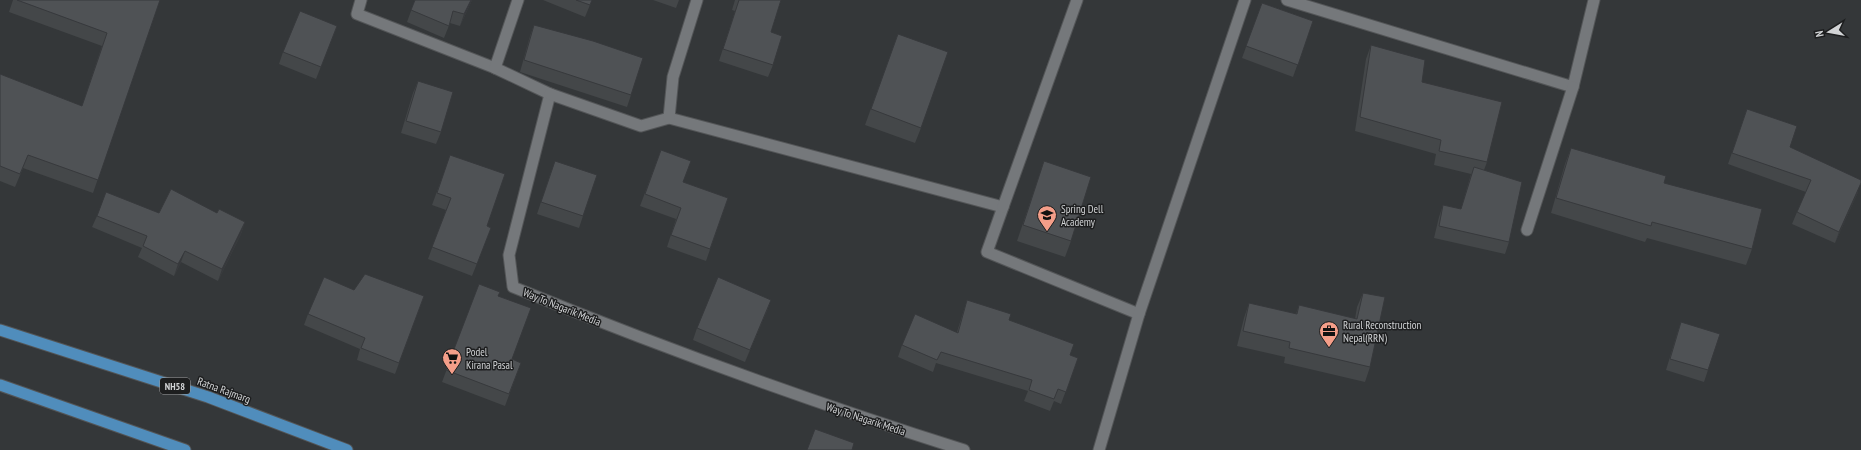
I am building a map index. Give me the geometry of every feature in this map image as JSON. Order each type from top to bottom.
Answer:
[{"type":"highway","name":"Ratna Rajmarg","points":[[0,330],[208,397],[347,450]]},
{"type":"highway","points":[[0,385],[164,446],[186,450]]},
{"type":"street","points":[[361,0],[357,14],[495,68],[550,94],[641,126],[669,118],[1003,207]]},
{"type":"street","points":[[495,68],[518,0]]},
{"type":"street","points":[[669,118],[673,77],[697,0]]},
{"type":"street","points":[[1077,0],[987,252],[1139,314]]},
{"type":"street","points":[[1099,450],[1139,314],[1245,0]]},
{"type":"street","points":[[1287,0],[1573,87]]},
{"type":"street","points":[[1527,230],[1573,87],[1594,0]]},
{"type":"street","name":"Way To Nagarik Media","points":[[550,94],[509,255],[513,287],[632,335],[838,410],[964,450]]},
{"type":"building","points":[[17,0],[160,0],[98,180],[28,155],[20,174],[0,166],[0,74],[82,106],[107,33]]},
{"type":"building","points":[[415,0],[471,0],[464,14],[453,11],[449,26],[411,10]]},
{"type":"building","points":[[576,0],[592,0],[590,5]]},
{"type":"building","points":[[739,0],[781,0],[771,32],[782,36],[773,65],[723,49]]},
{"type":"building","points":[[1262,3],[1313,21],[1298,65],[1246,46]]},
{"type":"building","points":[[300,11],[337,26],[321,67],[283,52]]},
{"type":"building","points":[[534,25],[593,41],[643,58],[631,95],[524,60]]},
{"type":"building","points":[[898,34],[948,52],[921,128],[871,109]]},
{"type":"building","points":[[1371,45],[1425,60],[1422,82],[1502,102],[1487,162],[1439,151],[1441,140],[1360,117]]},
{"type":"building","points":[[418,81],[453,92],[441,132],[406,121]]},
{"type":"building","points":[[1747,109],[1797,126],[1790,147],[1861,180],[1839,232],[1797,212],[1811,180],[1732,153]]},
{"type":"building","points":[[1571,148],[1666,176],[1664,183],[1762,209],[1752,249],[1652,222],[1651,226],[1556,198]]},
{"type":"building","points":[[661,150],[691,161],[683,182],[728,198],[710,249],[671,235],[681,208],[645,194]]},
{"type":"building","points":[[450,155],[505,174],[487,226],[491,228],[477,264],[432,247],[451,198],[437,193]]},
{"type":"building","points":[[555,161],[597,175],[583,216],[541,202]]},
{"type":"building","points":[[1044,161],[1091,177],[1071,241],[1023,225]]},
{"type":"building","points":[[1474,167],[1522,182],[1509,242],[1439,226],[1443,205],[1461,209]]},
{"type":"building","points":[[171,189],[217,213],[219,209],[245,222],[222,269],[185,251],[178,264],[143,246],[147,236],[97,216],[106,192],[159,213]]},
{"type":"building","points":[[365,274],[424,296],[399,363],[361,348],[365,338],[308,314],[324,277],[354,290]]},
{"type":"building","points":[[718,277],[771,300],[750,350],[697,328]]},
{"type":"building","points":[[479,284],[500,292],[498,296],[531,308],[512,359],[521,363],[509,394],[446,370]]},
{"type":"building","points":[[1363,293],[1385,297],[1370,367],[1289,348],[1290,342],[1243,331],[1249,303],[1297,314],[1299,305],[1357,319]]},
{"type":"building","points":[[967,300],[1011,314],[1009,320],[1074,344],[1070,355],[1078,358],[1066,392],[1058,389],[1054,399],[1029,390],[1032,380],[941,352],[937,360],[902,345],[915,314],[958,333]]},
{"type":"building","points":[[1681,322],[1720,334],[1708,370],[1670,359]]},
{"type":"building","points":[[815,429],[854,443],[852,450],[807,450]]},
{"type":"place","name":"Spring Dell Academy","points":[[1047,232]]},
{"type":"place","name":"Rural Reconstruction Nepal(RRN)","points":[[1329,348]]},
{"type":"place","name":"Podel Kirana Pasal","points":[[452,375]]}]
